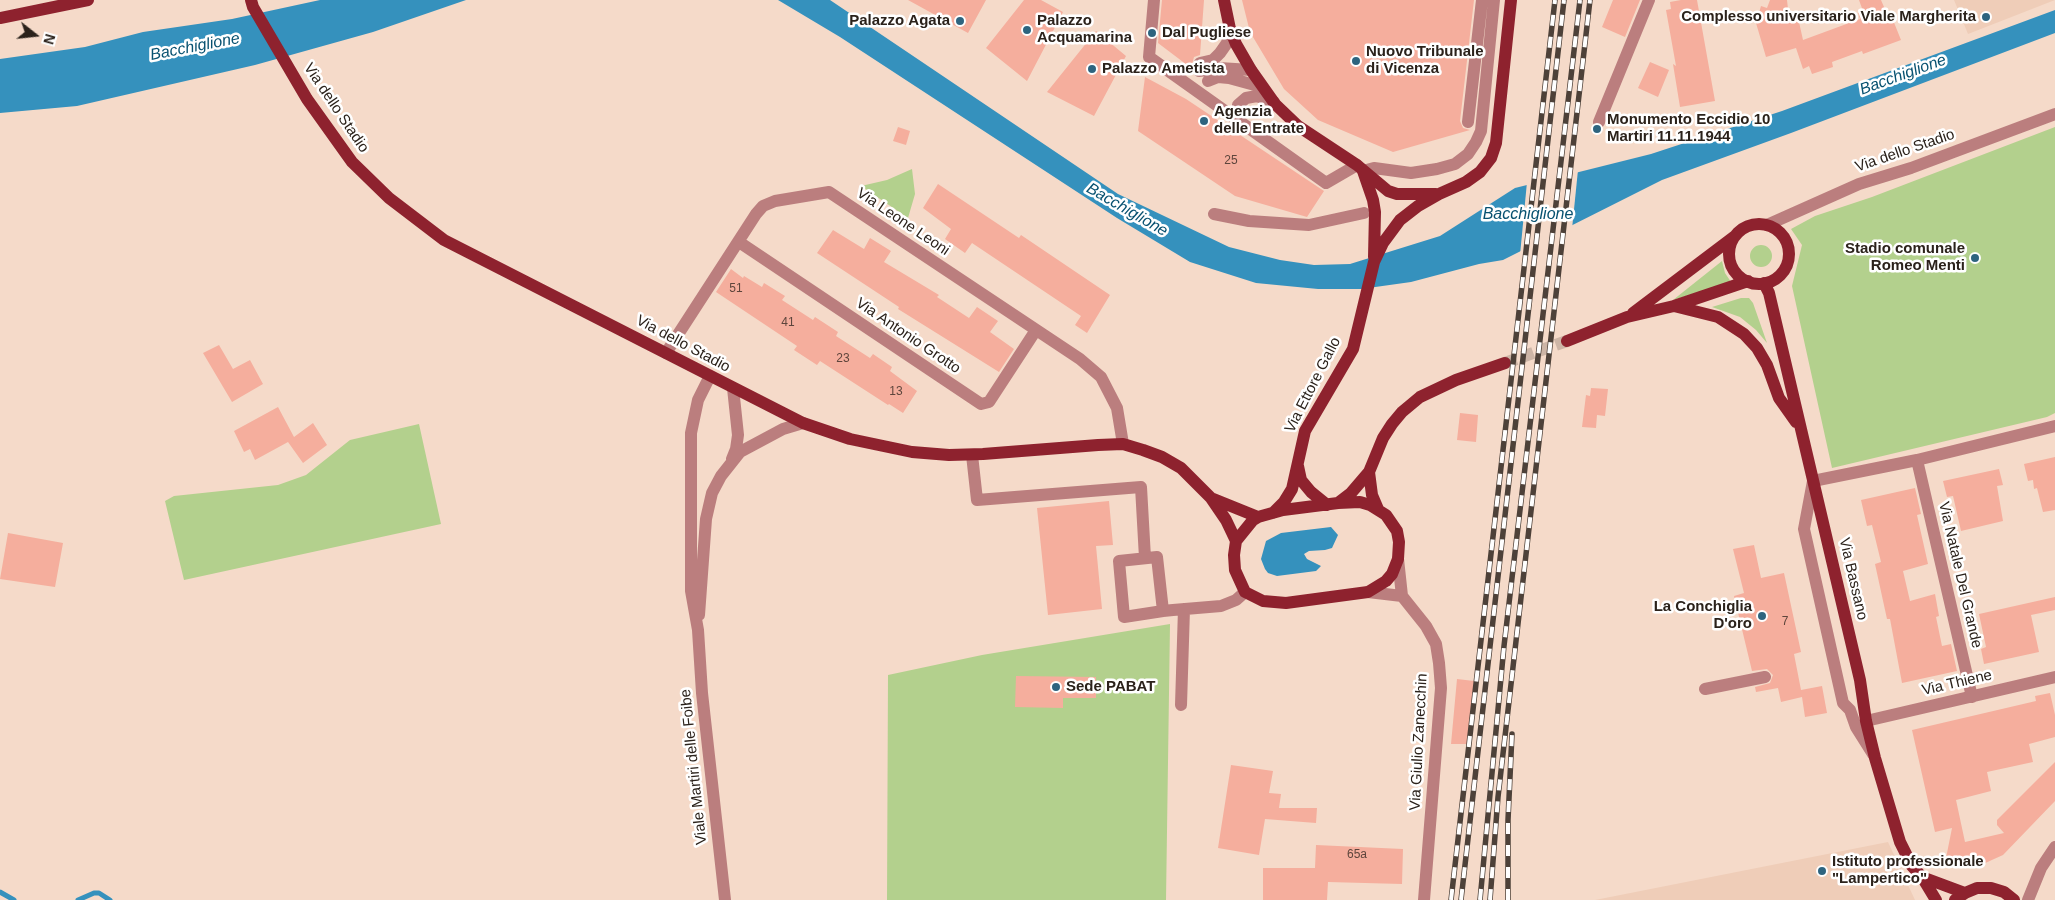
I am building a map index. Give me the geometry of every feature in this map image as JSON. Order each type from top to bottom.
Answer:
[{"type":"main road","points":[[0,18],[88,0]]},
{"type":"main road","points":[[1224,0],[1230,29],[1251,70],[1274,102],[1298,126],[1360,168],[1388,191],[1397,194],[1439,194]]},
{"type":"main road","points":[[1379,242],[1400,220],[1418,206],[1466,182],[1480,172],[1491,158],[1496,143],[1511,0]]},
{"type":"main road","name":"Via dello Stadio","points":[[252,3],[307,99],[352,162],[389,198],[444,240],[803,423],[850,439],[925,454],[972,455],[1123,444],[1162,457],[1181,468],[1211,498],[1226,520],[1236,541]]},
{"type":"main road","name":"Via Ettore Gallo","points":[[1273,513],[1284,502],[1292,489],[1298,466],[1300,445],[1305,431],[1353,349],[1379,242],[1373,200],[1360,168]]},
{"type":"main road","points":[[1764,283],[1776,278],[1783,272],[1789,257],[1789,248],[1781,233],[1767,224]]},
{"type":"main road","name":"Via dello Stadio","points":[[1627,317],[1662,293],[1750,225],[1767,224]]},
{"type":"main road","points":[[1736,235],[1730,251],[1730,259],[1738,274],[1748,282]]},
{"type":"main road","name":"Via dello Stadio","points":[[1567,341],[1627,317],[1674,306],[1748,282],[1764,283]]},
{"type":"main road","name":"Via Bassano","points":[[1764,283],[1771,302],[1801,428],[1860,680],[1866,721],[1876,758],[1900,842],[1912,866],[1922,877],[1936,900]]},
{"type":"main road","points":[[1674,306],[1718,317],[1744,334],[1757,348],[1767,365],[1779,398],[1801,428]]},
{"type":"main road","points":[[1332,504],[1351,492],[1369,472],[1383,438],[1392,424],[1402,412],[1420,397],[1456,380],[1505,363]]},
{"type":"main road","points":[[1298,466],[1301,480],[1311,492],[1332,504]]},
{"type":"main road","points":[[1369,472],[1372,495],[1378,509]]},
{"type":"main road","name":"Via dello Stadio","points":[[1211,498],[1258,517]]},
{"type":"main road","points":[[1360,502],[1378,509],[1386,515],[1397,531],[1399,542],[1398,559],[1392,574],[1386,581],[1368,592],[1286,603],[1263,601],[1246,592],[1235,570],[1234,555],[1236,541],[1258,517],[1332,504],[1360,502]]},
{"type":"main road","points":[[1922,877],[1960,896],[1977,888],[1991,888],[2004,892],[2014,900]]},
{"type":"street","points":[[1154,0],[1149,57],[1326,183],[1360,168],[1411,173],[1437,169],[1455,164],[1468,154],[1476,142],[1482,124],[1494,0]]},
{"type":"street","points":[[1468,122],[1482,0]]},
{"type":"street","points":[[1599,122],[1649,0]]},
{"type":"street","points":[[1230,29],[1227,43],[1220,53],[1213,60],[1200,67],[1251,70]]},
{"type":"street","points":[[1208,81],[1218,77],[1229,78],[1262,87]]},
{"type":"street","points":[[1238,105],[1246,98],[1257,96],[1274,102]]},
{"type":"street","name":"Via dello Stadio","points":[[1767,224],[1858,184],[1911,168],[2055,114]]},
{"type":"street","name":"Via Leone Leoni","points":[[666,353],[763,206],[775,201],[829,192],[1080,359],[1101,378],[1117,408],[1123,444]]},
{"type":"street","points":[[1214,214],[1248,221],[1309,225],[1364,213]]},
{"type":"street","name":"Via Antonio Grotto","points":[[739,242],[981,404],[989,402],[1036,330]]},
{"type":"street","name":"Viale Martiri delle Foibe","points":[[710,376],[698,400],[691,433],[691,592],[698,630],[702,694],[725,900]]},
{"type":"street","name":"Viale Martiri delle Foibe","points":[[698,630],[706,519],[712,493],[731,462],[736,449],[738,435],[733,388]]},
{"type":"street","name":"Viale Martiri delle Foibe","points":[[731,462],[740,452],[753,443],[782,429],[803,423]]},
{"type":"street","points":[[1876,758],[1856,727],[1850,710],[1843,703],[1804,529],[1813,481],[1917,460],[2055,426]]},
{"type":"street","points":[[972,455],[977,500],[1141,487],[1145,558]]},
{"type":"street","name":"Via Natale Del Grande","points":[[1917,460],[1972,697]]},
{"type":"street","points":[[1181,705],[1173,610],[1157,557],[1119,561],[1124,617],[1173,610],[1221,606],[1236,600],[1246,592]]},
{"type":"street","points":[[1368,592],[1402,596],[1398,559]]},
{"type":"street","name":"Via Giulio Zanecchin","points":[[1402,596],[1426,626],[1436,644],[1441,688],[1424,900]]},
{"type":"street","points":[[1705,689],[1766,677]]},
{"type":"street","name":"Via Thiene","points":[[1866,721],[2055,677]]},
{"type":"street","points":[[2028,900],[2041,868],[2055,847]]},
{"type":"shaded area","name":"Complesso universitario Viale Margherita","points":[[1954,0],[2055,0],[1968,34]]},
{"type":"shaded area","name":"Istituto professionale \"Lampertico\"","points":[[1888,842],[1915,900],[1595,900]]},
{"type":"green space","points":[[2055,127],[2055,413],[2047,417],[1832,468],[1792,286],[1802,245],[1791,229],[1815,216],[1872,197]]},
{"type":"green space","points":[[912,169],[915,194],[908,218],[861,186],[887,180]]},
{"type":"green space","points":[[1761,245],[1769,248],[1772,256],[1769,264],[1761,267],[1753,264],[1750,256],[1753,248]]},
{"type":"green space","points":[[1722,261],[1725,273],[1731,282],[1673,300]]},
{"type":"green space","points":[[1741,298],[1749,298],[1753,303],[1767,343],[1756,330],[1740,317],[1712,307]]},
{"type":"green space","points":[[419,424],[441,524],[184,580],[165,501],[174,496],[278,485],[306,475],[350,440]]},
{"type":"green space","points":[[1170,624],[1166,900],[887,900],[888,675],[982,655]]},
{"type":"water","name":"Bacchiglione","points":[[320,0],[466,0],[373,32],[255,65],[77,106],[0,113],[0,59],[85,47],[143,32],[232,19]]},
{"type":"water","name":"Bacchiglione","points":[[778,0],[830,0],[1118,194],[1229,247],[1280,260],[1314,265],[1350,264],[1440,236],[1515,188],[1651,154],[1782,111],[2055,10],[2055,33],[1662,180],[1503,260],[1479,264],[1411,282],[1361,289],[1318,289],[1256,283],[1190,262],[1117,218],[840,37]]},
{"type":"water","points":[[1331,527],[1338,535],[1332,548],[1309,551],[1304,554],[1307,559],[1321,566],[1316,571],[1277,576],[1268,573],[1265,569],[1261,559],[1266,541],[1281,533]]},
{"type":"pier","points":[[1578,170],[1572,229],[1520,255],[1527,182]]},
{"type":"building","name":"Palazzo Agata","points":[[908,0],[986,0],[968,33]]},
{"type":"building","name":"Palazzo Acquamarina","points":[[1024,0],[1041,0],[1063,12],[1027,81],[986,48]]},
{"type":"building","points":[[1162,0],[1204,0],[1200,55],[1194,57],[1191,68],[1158,43]]},
{"type":"building","name":"Nuovo Tribunale di Vicenza","points":[[1242,0],[1474,0],[1460,121],[1463,128],[1470,130],[1393,152],[1318,120],[1284,89],[1250,32]]},
{"type":"building","points":[[1613,0],[1640,0],[1625,37],[1602,27]]},
{"type":"building","points":[[1697,0],[1715,101],[1680,107],[1673,64],[1676,66],[1666,10],[1671,9],[1670,2]]},
{"type":"building","points":[[1770,0],[1787,0],[1788,9],[1783,22],[1799,22],[1803,40],[1860,19],[1858,13],[1863,11],[1859,0],[1881,0],[1890,21],[1893,20],[1901,40],[1863,54],[1862,51],[1832,62],[1833,67],[1812,74],[1809,66],[1803,69],[1796,48],[1766,57],[1756,23],[1761,6],[1767,8]]},
{"type":"building","name":"Palazzo Ametista","points":[[1096,31],[1126,56],[1094,116],[1047,92]]},
{"type":"building","points":[[1650,62],[1669,70],[1658,97],[1638,88]]},
{"type":"building","points":[[1145,77],[1186,99],[1324,191],[1307,217],[1235,196],[1138,131]]},
{"type":"building","points":[[898,127],[910,131],[906,145],[893,141]]},
{"type":"building","points":[[938,184],[1019,238],[1021,235],[1110,295],[1087,333],[1075,325],[1081,316],[972,243],[965,253],[945,239],[951,229],[923,208]]},
{"type":"building","points":[[833,230],[864,249],[870,238],[891,251],[884,262],[939,295],[937,297],[969,318],[977,307],[998,321],[990,332],[1014,349],[999,372],[898,309],[899,307],[817,253]]},
{"type":"building","points":[[731,269],[743,278],[744,276],[762,287],[764,283],[785,296],[782,300],[813,320],[815,317],[838,332],[836,336],[870,358],[873,354],[892,367],[890,371],[917,391],[903,413],[820,361],[817,365],[794,350],[797,346],[716,292]]},
{"type":"building","points":[[219,345],[233,369],[250,360],[263,384],[232,402],[203,353]]},
{"type":"building","points":[[1591,388],[1608,389],[1605,416],[1597,415],[1596,428],[1582,427],[1586,395],[1590,396]]},
{"type":"building","points":[[278,407],[294,437],[313,423],[327,445],[303,463],[288,442],[255,460],[250,449],[244,452],[234,431]]},
{"type":"building","points":[[1460,413],[1478,415],[1476,442],[1457,440]]},
{"type":"building","points":[[2055,457],[2055,510],[2043,512],[2037,488],[2034,489],[2033,480],[2028,481],[2024,464]]},
{"type":"building","points":[[1999,469],[2003,485],[1997,486],[2003,521],[1961,531],[1953,496],[1947,497],[1943,481]]},
{"type":"building","points":[[1915,488],[1921,514],[1917,515],[1928,564],[1903,571],[1910,601],[1935,594],[1939,616],[1936,617],[1942,646],[1951,644],[1957,671],[1902,683],[1890,619],[1887,619],[1875,564],[1881,562],[1872,525],[1867,526],[1861,500]]},
{"type":"building","points":[[1109,501],[1113,545],[1096,546],[1102,609],[1048,615],[1037,508]]},
{"type":"building","points":[[8,533],[63,543],[55,587],[0,579]]},
{"type":"building","points":[[1754,545],[1761,578],[1784,573],[1801,652],[1794,654],[1801,690],[1822,686],[1827,713],[1805,717],[1802,697],[1781,702],[1778,688],[1756,692],[1755,687],[1770,683],[1773,675],[1767,669],[1752,671],[1734,596],[1744,593],[1733,549]]},
{"type":"building","points":[[2055,597],[2055,610],[2031,615],[2039,652],[1984,664],[1981,649],[1986,647],[1979,614]]},
{"type":"building","name":"Sede PABAT","points":[[1016,676],[1096,677],[1096,698],[1063,698],[1063,708],[1015,707]]},
{"type":"building","points":[[1457,679],[1474,681],[1467,744],[1451,744]]},
{"type":"building","points":[[2050,693],[2055,715],[2055,737],[2029,744],[2033,762],[1987,772],[1991,791],[1956,800],[1965,842],[2004,833],[1997,825],[1997,820],[2055,762],[2055,801],[2003,855],[1983,864],[1984,867],[1967,866],[1946,858],[1952,828],[1935,832],[1912,730],[2036,701],[2035,696]]},
{"type":"building","points":[[1231,765],[1273,771],[1269,793],[1281,794],[1279,808],[1317,808],[1316,823],[1265,819],[1259,855],[1218,848]]},
{"type":"building","points":[[1316,845],[1403,849],[1402,884],[1328,882],[1327,900],[1263,900],[1263,868],[1315,868]]},
{"type":"waterway","points":[[0,892],[14,900]]},
{"type":"waterway","points":[[78,900],[94,893],[99,893],[110,900]]},
{"type":"tunnel","points":[[1505,363],[1567,341]]},
{"type":"railway","points":[[1451,900],[1555,0]]},
{"type":"railway","points":[[1461,900],[1564,0]]},
{"type":"railway","points":[[1480,900],[1504,646],[1580,0]]},
{"type":"railway","points":[[1490,900],[1498,797],[1590,0]]},
{"type":"railway","points":[[1508,900],[1508,820],[1512,734]]},
{"type":"place","name":"Complesso universitario Viale Margherita","points":[[1986,17]]},
{"type":"place","name":"Palazzo Agata","points":[[960,21]]},
{"type":"place","name":"Palazzo Acquamarina","points":[[1027,30]]},
{"type":"place","name":"Dal Pugliese","points":[[1152,33]]},
{"type":"place","name":"Nuovo Tribunale di Vicenza","points":[[1356,61]]},
{"type":"place","name":"Palazzo Ametista","points":[[1092,69]]},
{"type":"place","name":"Agenzia delle Entrate","points":[[1204,121]]},
{"type":"place","name":"Monumento Eccidio 10 Martiri 11.11.1944","points":[[1597,129]]},
{"type":"place","name":"Stadio comunale Romeo Menti","points":[[1975,258]]},
{"type":"place","name":"La Conchiglia D'oro","points":[[1762,616]]},
{"type":"place","name":"Sede PABAT","points":[[1056,687]]},
{"type":"place","name":"Istituto professionale \"Lampertico\"","points":[[1822,871]]}]
